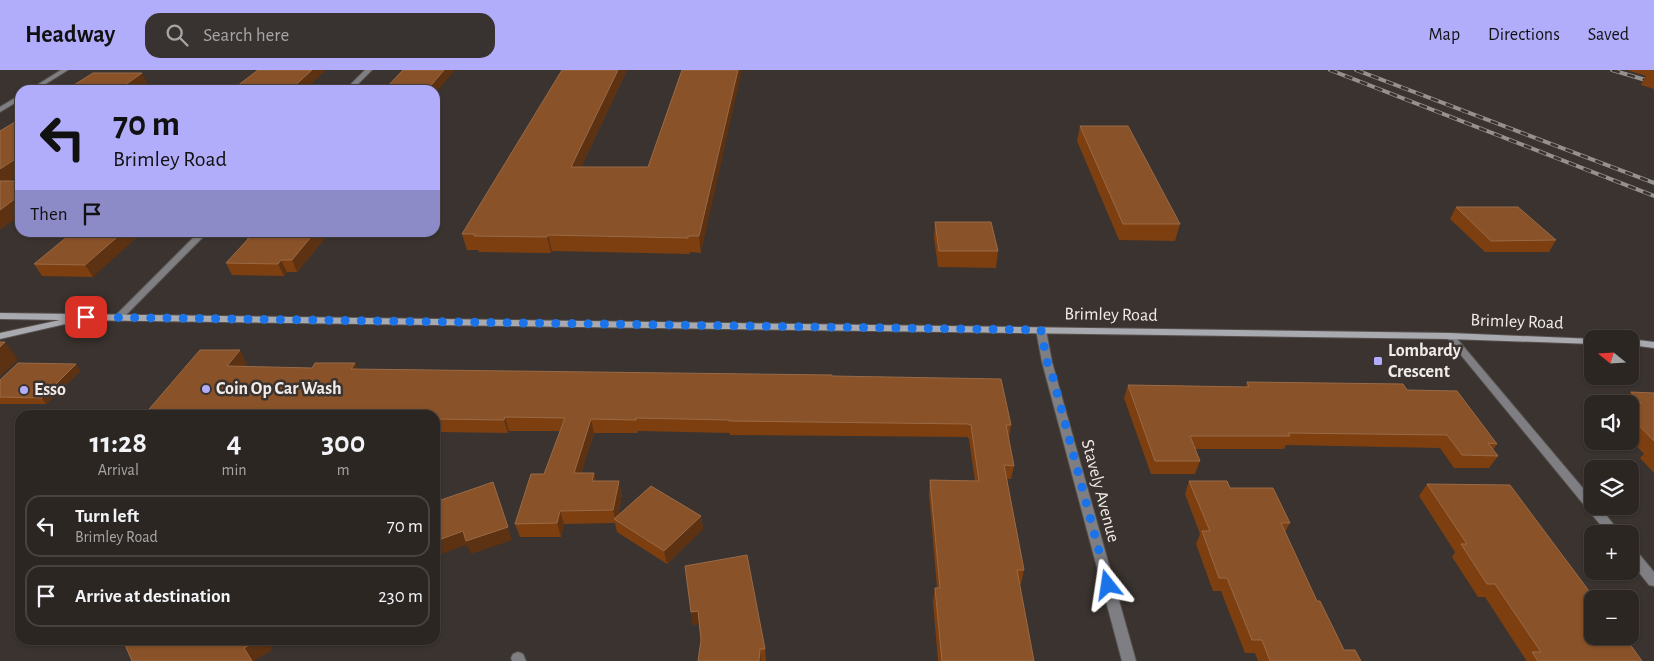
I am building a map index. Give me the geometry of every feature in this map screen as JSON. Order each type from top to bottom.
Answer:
[{"type":"main road","name":"Brimley Road","points":[[0,316],[1450,336],[1584,341]]},
{"type":"main road","points":[[0,336],[86,317]]},
{"type":"main road","points":[[1639,340],[1654,338]]},
{"type":"main road","points":[[1639,343],[1654,345]]},
{"type":"street","points":[[40,85],[65,70]]},
{"type":"street","points":[[353,85],[369,70]]},
{"type":"street","points":[[0,110],[15,100]]},
{"type":"street","points":[[119,317],[199,237]]},
{"type":"street","name":"Stavely Avenue","points":[[1041,330],[1047,362],[1052,374],[1129,661]]},
{"type":"street","points":[[1450,336],[1608,525]]},
{"type":"street","points":[[1639,563],[1654,581]]},
{"type":"building","points":[[258,70],[312,70],[296,85],[238,85]]},
{"type":"building","points":[[403,70],[444,70],[431,85],[389,85]]},
{"type":"building","points":[[562,70],[618,70],[571,167],[648,167],[682,70],[738,70],[699,236],[688,236],[688,238],[548,235],[547,237],[474,236],[475,234],[462,234]]},
{"type":"building","points":[[93,73],[142,73],[125,85],[74,85]]},
{"type":"building","points":[[15,122],[15,159],[0,169],[0,131]]},
{"type":"building","points":[[1080,126],[1128,126],[1180,224],[1123,224]]},
{"type":"building","points":[[0,181],[15,181],[15,199],[0,210]]},
{"type":"building","points":[[1456,207],[1518,207],[1556,240],[1491,241]]},
{"type":"building","points":[[935,222],[991,222],[998,251],[939,251]]},
{"type":"building","points":[[67,237],[117,237],[85,265],[34,264]]},
{"type":"building","points":[[311,237],[292,260],[281,260],[278,264],[226,263],[249,238],[247,238]]},
{"type":"building","points":[[200,350],[240,350],[227,366],[312,368],[315,363],[355,363],[351,369],[1001,379],[1011,425],[1006,425],[1014,466],[1004,465],[1024,570],[1017,570],[1034,661],[942,661],[935,588],[940,588],[930,480],[979,481],[971,425],[968,424],[636,418],[636,420],[591,419],[574,473],[594,473],[592,481],[619,481],[613,510],[560,511],[557,523],[515,524],[531,474],[544,474],[565,418],[505,417],[504,420],[440,419],[440,410],[148,410]]},
{"type":"building","points":[[18,363],[76,364],[42,398],[0,397],[0,380]]},
{"type":"building","points":[[1247,382],[1403,384],[1407,390],[1457,391],[1497,444],[1488,443],[1498,456],[1462,455],[1447,435],[1288,433],[1290,436],[1190,436],[1200,461],[1155,461],[1128,385],[1249,387]]},
{"type":"building","points":[[1631,392],[1654,393],[1654,441],[1639,425],[1639,403],[1641,403],[1639,395],[1634,395]]},
{"type":"building","points":[[1189,481],[1227,481],[1230,488],[1273,488],[1290,523],[1281,523],[1317,601],[1320,601],[1344,650],[1355,650],[1361,661],[1270,661],[1262,640],[1252,640],[1227,578],[1219,578],[1202,531],[1210,531]]},
{"type":"building","points":[[493,482],[508,527],[466,541],[463,531],[440,540],[440,500]]},
{"type":"building","points":[[1427,484],[1510,485],[1588,590],[1584,590],[1584,645],[1630,645],[1642,661],[1538,661],[1532,652],[1541,652],[1495,584],[1487,584],[1461,544],[1467,544]]},
{"type":"building","points":[[651,486],[701,516],[664,551],[614,519]]},
{"type":"building","points":[[747,555],[765,649],[760,649],[759,661],[698,661],[701,640],[698,611],[691,612],[685,566]]},
{"type":"building","points":[[125,645],[249,645],[244,648],[252,661],[132,661]]},
{"type":"railway","points":[[1330,70],[1654,196]]},
{"type":"railway","points":[[1356,70],[1654,183]]},
{"type":"railway","points":[[1612,70],[1649,81]]},
{"type":"place","name":"Lombardy Crescent","points":[[1378,361]]},
{"type":"place","name":"Coin Op Car Wash","points":[[206,389]]},
{"type":"place","name":"Esso","points":[[24,390]]},
{"type":"route","points":[[86,317],[1041,330],[1047,362],[1052,374],[1066,434],[1108,585]]}]
